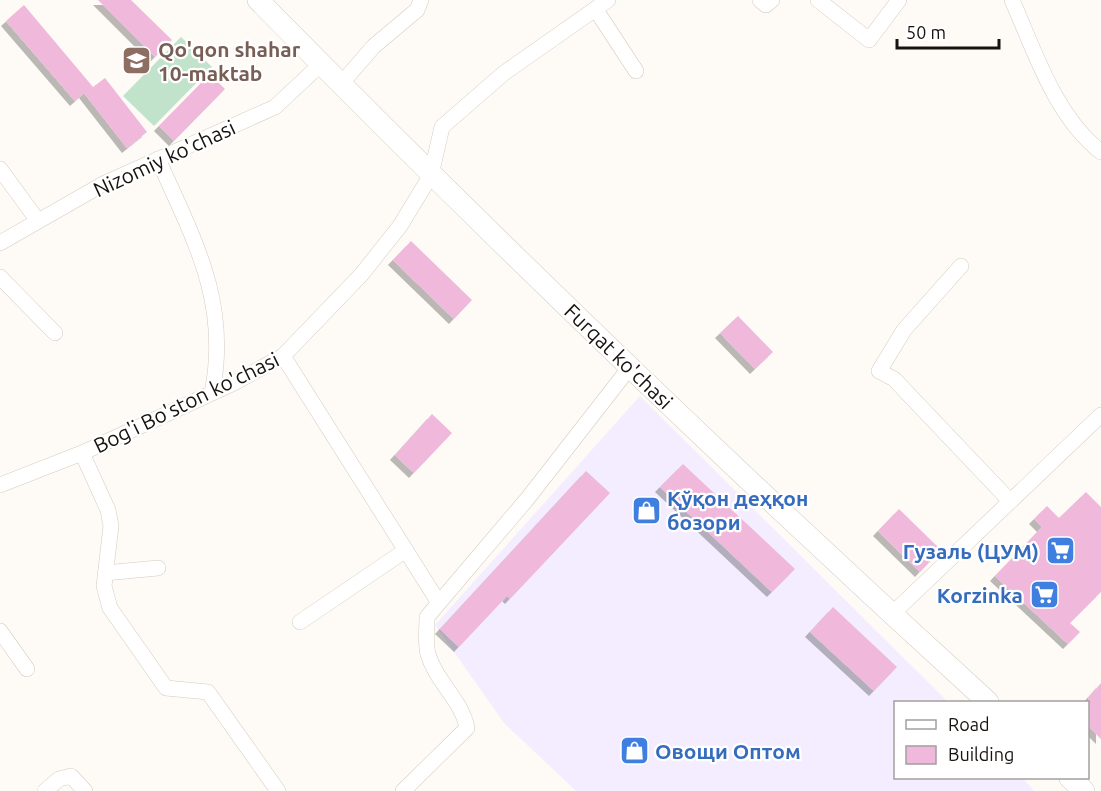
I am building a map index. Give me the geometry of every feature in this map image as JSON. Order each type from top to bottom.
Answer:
[{"type":"main road","name":"Furqat ko'chasi","points":[[258,0],[431,175],[630,367],[987,701]]},
{"type":"main road","points":[[1072,779],[1084,791]]},
{"type":"street","points":[[341,84],[374,46],[417,10],[421,0]]},
{"type":"street","name":"Bog'i Bo'ston ko'chasi","points":[[0,485],[82,453],[212,393],[283,356],[361,275],[400,226],[431,175],[442,127],[504,73],[608,0]]},
{"type":"street","points":[[760,0],[766,6],[771,0]]},
{"type":"street","points":[[818,0],[869,40],[899,0]]},
{"type":"street","points":[[1012,0],[1056,95],[1081,136],[1101,152]]},
{"type":"street","points":[[596,10],[636,71]]},
{"type":"street","name":"Nizomiy ko'chasi","points":[[0,243],[105,183],[274,107],[321,64]]},
{"type":"street","points":[[158,159],[205,264],[219,337],[218,363],[212,393]]},
{"type":"street","points":[[0,169],[38,221]]},
{"type":"street","points":[[960,266],[904,330],[879,371],[894,379],[1010,501]]},
{"type":"street","points":[[0,277],[55,333]]},
{"type":"street","points":[[283,356],[439,603]]},
{"type":"street","points":[[403,791],[467,728],[464,713],[439,676],[428,654],[427,617],[528,498],[630,367]]},
{"type":"street","points":[[892,614],[1101,415]]},
{"type":"street","points":[[82,453],[108,510],[111,526],[104,586],[110,608],[166,688],[208,692],[278,791]]},
{"type":"street","points":[[300,622],[406,550]]},
{"type":"street","points":[[105,573],[158,568]]},
{"type":"street","points":[[0,631],[27,669]]},
{"type":"street","points":[[45,791],[59,779],[71,776],[84,791]]},
{"type":"shaded area","name":"Қўқон деҳқон бозори","points":[[640,396],[947,701],[894,701],[894,779],[1024,779],[1034,791],[576,791],[504,723],[435,625]]},
{"type":"green space","points":[[181,37],[212,67],[154,126],[123,96]]},
{"type":"building","points":[[98,0],[131,0],[172,40],[155,57]]},
{"type":"building","points":[[24,5],[93,87],[105,78],[147,132],[127,148],[84,93],[75,101],[6,21]]},
{"type":"building","points":[[210,74],[225,89],[174,141],[159,126]]},
{"type":"building","points":[[411,241],[472,300],[454,319],[393,260]]},
{"type":"building","points":[[738,316],[773,352],[755,369],[720,333]]},
{"type":"building","points":[[432,414],[452,433],[414,473],[395,455]]},
{"type":"building","points":[[683,464],[795,569],[772,592],[660,487]]},
{"type":"building","points":[[586,471],[610,493],[510,599],[507,596],[459,647],[440,629]]},
{"type":"building","name":"Гузаль (ЦУМ)","points":[[1086,492],[1101,507],[1101,592],[1070,623],[1080,632],[1068,644],[995,576],[1042,527],[1034,519],[1047,506],[1059,518]]},
{"type":"building","points":[[899,509],[941,550],[920,572],[878,531]]},
{"type":"building","points":[[833,607],[897,667],[874,691],[810,632]]},
{"type":"building","points":[[1101,683],[1101,739],[1089,727],[1088,698]]},
{"type":"place","name":"Qo'qon shahar 10-maktab","points":[[137,61]]},
{"type":"place","name":"Қўқон деҳқон бозори","points":[[646,510]]},
{"type":"place","name":"Гузаль (ЦУМ)","points":[[1060,551]]},
{"type":"place","name":"Korzinka","points":[[1044,595]]},
{"type":"place","name":"Овощи Оптом","points":[[634,751]]}]
